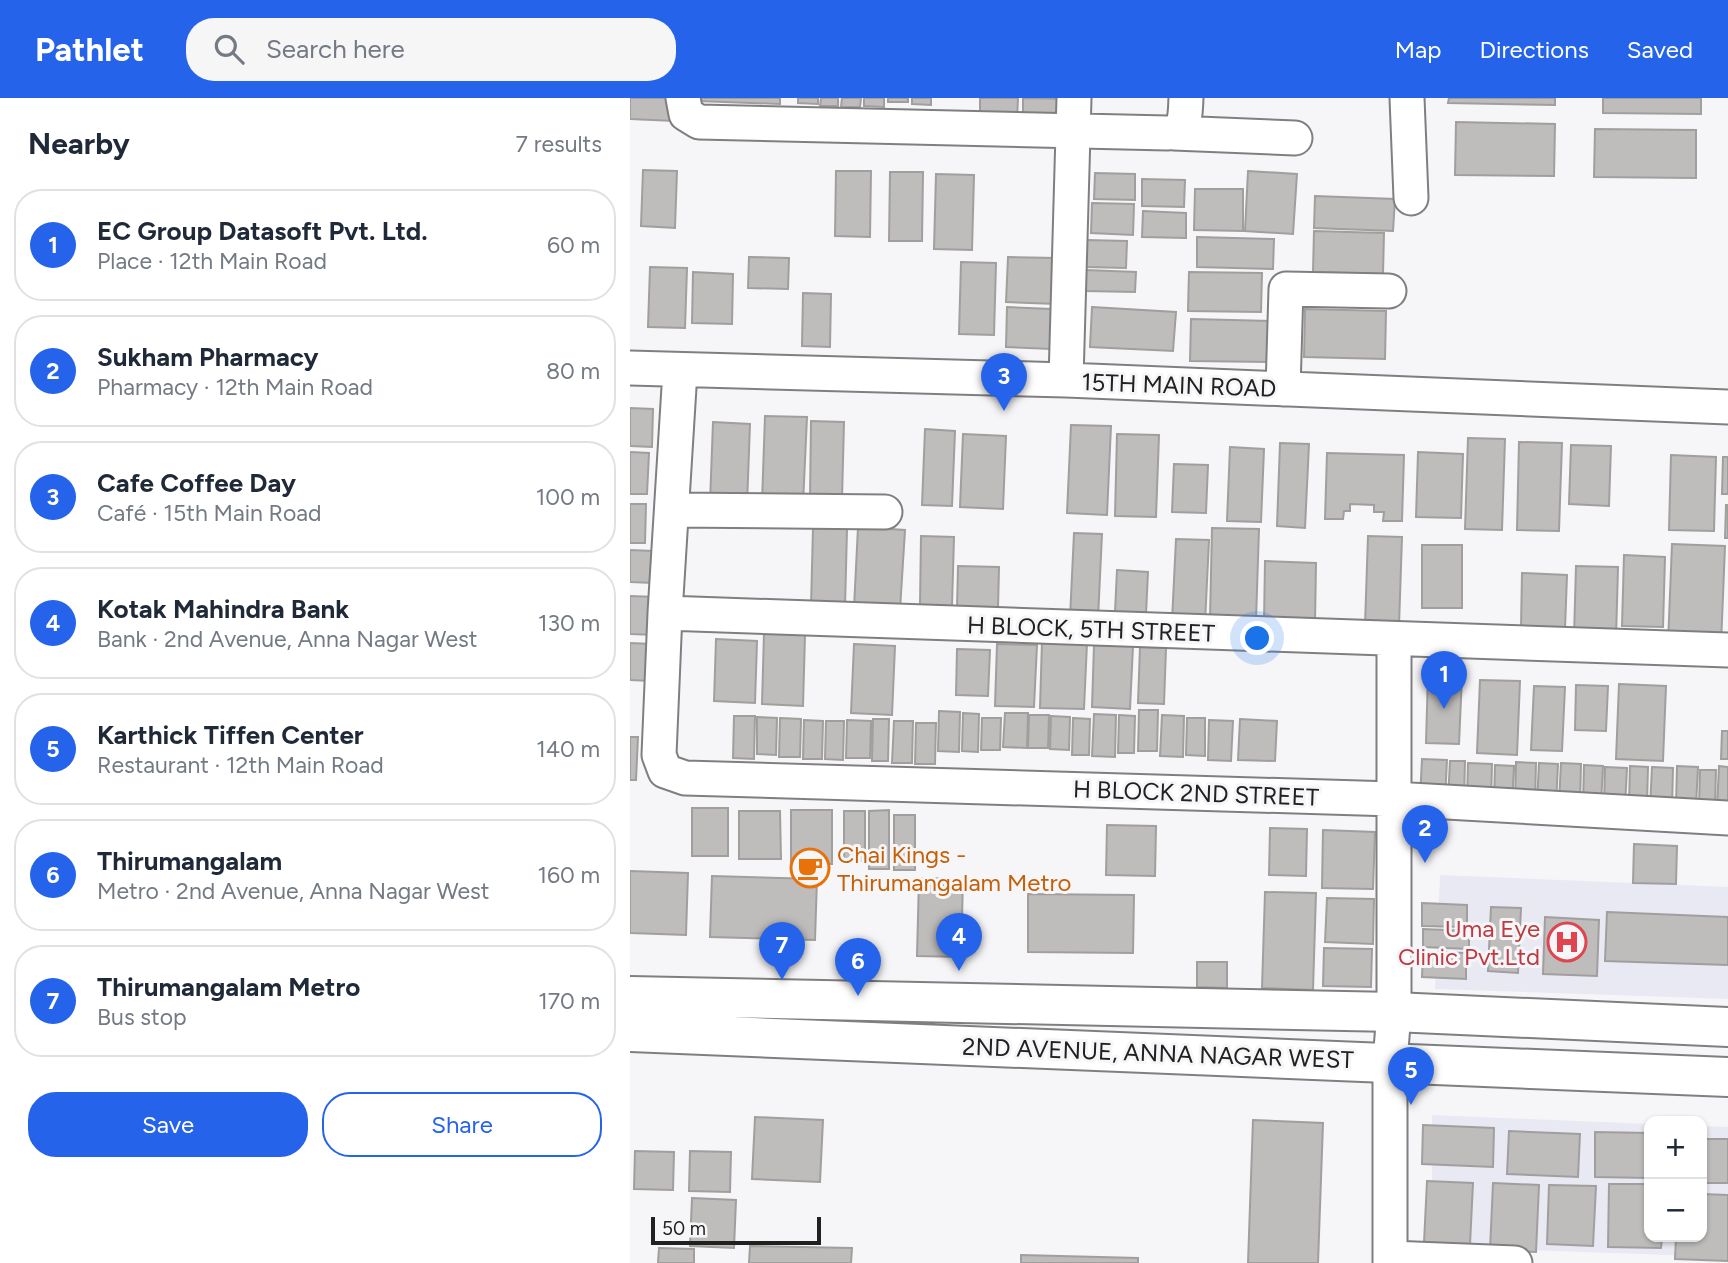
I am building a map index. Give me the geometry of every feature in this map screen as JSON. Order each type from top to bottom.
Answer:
[{"type":"main road","name":"2ND AVENUE, ANNA NAGAR WEST","points":[[630,996],[1394,1012],[1728,1027]]},
{"type":"main road","name":"2ND AVENUE, ANNA NAGAR WEST","points":[[630,1032],[1728,1077]]},
{"type":"street","points":[[683,98],[686,114],[699,122],[788,111],[1073,114],[1174,133],[1296,138]]},
{"type":"street","points":[[1174,133],[1183,124],[1186,98]]},
{"type":"street","points":[[1407,98],[1410,198]]},
{"type":"street","points":[[1066,380],[1073,114]]},
{"type":"street","points":[[1283,389],[1286,289],[1389,291]]},
{"type":"street","name":"15TH MAIN ROAD","points":[[630,368],[1066,380],[1728,407]]},
{"type":"street","points":[[665,613],[680,371]]},
{"type":"street","points":[[673,510],[885,512]]},
{"type":"street","name":"H BLOCK, 5TH STREET","points":[[665,613],[1728,650]]},
{"type":"street","name":"H BLOCK 2ND STREET","points":[[665,613],[659,755],[665,771],[685,778],[1393,799],[1728,818]]},
{"type":"street","points":[[1394,640],[1394,1012],[1390,1062],[1390,1261],[1515,1263]]},
{"type":"shaded area","points":[[1440,875],[1728,887],[1728,999],[1435,989]]},
{"type":"shaded area","points":[[1432,1115],[1644,1124],[1644,1242],[1707,1242],[1707,1126],[1728,1127],[1728,1257],[1432,1247]]},
{"type":"building","points":[[630,98],[675,98],[674,121],[630,119]]},
{"type":"building","points":[[698,98],[780,98],[780,104],[698,101]]},
{"type":"building","points":[[798,98],[818,98],[818,104],[798,103]]},
{"type":"building","points":[[821,98],[838,98],[838,106],[820,106]]},
{"type":"building","points":[[842,98],[861,98],[860,107],[841,107]]},
{"type":"building","points":[[864,98],[884,98],[884,107],[864,106]]},
{"type":"building","points":[[888,98],[908,98],[908,102],[888,102]]},
{"type":"building","points":[[912,98],[931,98],[931,105],[912,104]]},
{"type":"building","points":[[980,98],[1018,98],[1017,119],[980,118]]},
{"type":"building","points":[[1023,98],[1064,99],[1063,118],[1023,118]]},
{"type":"building","points":[[1449,98],[1555,98],[1555,105],[1448,103]]},
{"type":"building","points":[[1603,98],[1701,98],[1701,114],[1603,113]]},
{"type":"building","points":[[1456,122],[1555,124],[1554,176],[1455,175]]},
{"type":"building","points":[[1595,129],[1696,130],[1696,178],[1594,177]]},
{"type":"building","points":[[643,170],[677,171],[675,228],[641,226]]},
{"type":"building","points":[[836,171],[871,171],[870,237],[835,236]]},
{"type":"building","points":[[1248,171],[1297,174],[1293,234],[1245,231]]},
{"type":"building","points":[[890,172],[923,172],[922,241],[889,241]]},
{"type":"building","points":[[1095,173],[1135,174],[1135,200],[1094,199]]},
{"type":"building","points":[[936,174],[974,175],[972,250],[934,249]]},
{"type":"building","points":[[1142,179],[1185,180],[1184,207],[1142,206]]},
{"type":"building","points":[[1195,189],[1243,189],[1243,231],[1194,230]]},
{"type":"building","points":[[1315,196],[1395,199],[1393,231],[1314,228]]},
{"type":"building","points":[[1092,203],[1134,204],[1133,235],[1091,233]]},
{"type":"building","points":[[1143,211],[1186,213],[1186,238],[1142,237]]},
{"type":"building","points":[[1314,231],[1384,233],[1383,274],[1313,272]]},
{"type":"building","points":[[1197,237],[1274,239],[1273,269],[1197,267]]},
{"type":"building","points":[[1087,240],[1127,241],[1126,268],[1086,267]]},
{"type":"building","points":[[749,257],[789,258],[788,289],[748,288]]},
{"type":"building","points":[[1008,257],[1057,258],[1056,304],[1006,302]]},
{"type":"building","points":[[961,262],[996,263],[994,335],[959,334]]},
{"type":"building","points":[[650,267],[687,268],[685,328],[648,327]]},
{"type":"building","points":[[1086,270],[1136,272],[1135,292],[1085,291]]},
{"type":"building","points":[[693,272],[733,274],[732,324],[692,323]]},
{"type":"building","points":[[1189,272],[1262,273],[1261,312],[1188,311]]},
{"type":"building","points":[[803,293],[831,294],[830,347],[802,346]]},
{"type":"building","points":[[1007,307],[1052,309],[1051,349],[1006,347]]},
{"type":"building","points":[[1092,307],[1176,312],[1173,351],[1090,347]]},
{"type":"building","points":[[1305,309],[1386,311],[1385,359],[1304,357]]},
{"type":"building","points":[[1191,319],[1271,321],[1270,362],[1190,361]]},
{"type":"building","points":[[630,408],[653,409],[652,447],[630,446]]},
{"type":"building","points":[[765,416],[807,417],[803,504],[762,502]]},
{"type":"building","points":[[811,421],[844,422],[842,499],[810,499]]},
{"type":"building","points":[[713,422],[750,424],[747,505],[710,503]]},
{"type":"building","points":[[1071,425],[1111,426],[1107,515],[1067,513]]},
{"type":"building","points":[[925,429],[955,431],[952,506],[922,505]]},
{"type":"building","points":[[963,434],[1006,436],[1003,509],[960,507]]},
{"type":"building","points":[[1117,434],[1159,435],[1156,517],[1115,516]]},
{"type":"building","points":[[1468,438],[1505,439],[1502,530],[1465,529]]},
{"type":"building","points":[[1519,442],[1562,443],[1559,531],[1517,530]]},
{"type":"building","points":[[1280,443],[1309,444],[1305,528],[1277,526]]},
{"type":"building","points":[[1571,445],[1611,446],[1609,506],[1569,504]]},
{"type":"building","points":[[1230,447],[1264,449],[1261,522],[1227,521]]},
{"type":"building","points":[[630,452],[649,453],[647,494],[630,494]]},
{"type":"building","points":[[1418,452],[1463,454],[1461,518],[1416,517]]},
{"type":"building","points":[[1327,453],[1404,455],[1402,521],[1383,521],[1384,512],[1374,512],[1374,505],[1350,504],[1350,511],[1344,511],[1343,519],[1325,519]]},
{"type":"building","points":[[1671,455],[1716,457],[1714,531],[1669,530]]},
{"type":"building","points":[[1723,457],[1728,457],[1728,494],[1722,494]]},
{"type":"building","points":[[1174,464],[1208,465],[1206,513],[1172,512]]},
{"type":"building","points":[[630,504],[646,504],[645,543],[630,543]]},
{"type":"building","points":[[1728,505],[1728,538],[1725,538]]},
{"type":"building","points":[[858,527],[905,530],[900,610],[854,608]]},
{"type":"building","points":[[813,528],[847,529],[845,608],[811,607]]},
{"type":"building","points":[[1212,528],[1259,529],[1256,620],[1210,619]]},
{"type":"building","points":[[1074,533],[1102,534],[1098,619],[1070,618]]},
{"type":"building","points":[[921,536],[954,537],[952,606],[920,605]]},
{"type":"building","points":[[1368,536],[1402,537],[1399,626],[1365,625]]},
{"type":"building","points":[[1176,539],[1209,540],[1205,623],[1172,621]]},
{"type":"building","points":[[1672,544],[1725,546],[1721,645],[1668,644]]},
{"type":"building","points":[[1422,545],[1462,545],[1462,608],[1422,608]]},
{"type":"building","points":[[630,550],[654,551],[653,583],[630,582]]},
{"type":"building","points":[[1624,555],[1665,557],[1663,627],[1622,626]]},
{"type":"building","points":[[1265,561],[1316,563],[1315,623],[1264,622]]},
{"type":"building","points":[[958,566],[999,567],[998,609],[957,608]]},
{"type":"building","points":[[1576,566],[1618,567],[1616,638],[1574,636]]},
{"type":"building","points":[[1117,570],[1148,572],[1146,614],[1115,612]]},
{"type":"building","points":[[1522,573],[1567,575],[1565,629],[1521,628]]},
{"type":"building","points":[[630,596],[656,597],[655,635],[630,634]]},
{"type":"building","points":[[764,633],[805,635],[803,706],[762,704]]},
{"type":"building","points":[[716,639],[757,641],[755,703],[714,701]]},
{"type":"building","points":[[1042,641],[1087,643],[1084,709],[1040,708]]},
{"type":"building","points":[[630,643],[652,644],[650,681],[630,680]]},
{"type":"building","points":[[854,644],[895,646],[892,715],[851,713]]},
{"type":"building","points":[[997,644],[1037,645],[1034,707],[995,706]]},
{"type":"building","points":[[1094,645],[1133,646],[1130,709],[1092,707]]},
{"type":"building","points":[[1140,647],[1166,648],[1164,704],[1138,703]]},
{"type":"building","points":[[957,649],[990,650],[988,696],[956,695]]},
{"type":"building","points":[[1428,674],[1462,676],[1459,744],[1426,743]]},
{"type":"building","points":[[1480,680],[1520,681],[1517,755],[1477,753]]},
{"type":"building","points":[[1619,684],[1666,686],[1663,761],[1616,759]]},
{"type":"building","points":[[1576,685],[1608,686],[1606,731],[1575,730]]},
{"type":"building","points":[[1534,686],[1565,687],[1562,751],[1531,750]]},
{"type":"building","points":[[1139,710],[1158,710],[1157,751],[1138,751]]},
{"type":"building","points":[[939,711],[960,712],[959,752],[938,751]]},
{"type":"building","points":[[963,713],[979,714],[978,752],[962,751]]},
{"type":"building","points":[[1005,713],[1028,713],[1027,748],[1003,747]]},
{"type":"building","points":[[1094,714],[1116,715],[1115,757],[1092,756]]},
{"type":"building","points":[[1029,715],[1049,715],[1048,748],[1028,748]]},
{"type":"building","points":[[1119,715],[1135,716],[1134,753],[1118,753]]},
{"type":"building","points":[[1162,715],[1184,716],[1183,757],[1160,756]]},
{"type":"building","points":[[734,716],[755,716],[754,759],[733,758]]},
{"type":"building","points":[[1051,716],[1070,717],[1069,750],[1050,749]]},
{"type":"building","points":[[757,717],[777,718],[776,755],[757,754]]},
{"type":"building","points":[[780,718],[801,719],[800,757],[779,757]]},
{"type":"building","points":[[982,718],[1001,718],[1000,750],[981,750]]},
{"type":"building","points":[[1073,718],[1090,719],[1089,755],[1072,755]]},
{"type":"building","points":[[1187,718],[1205,718],[1205,756],[1186,755]]},
{"type":"building","points":[[873,719],[889,719],[888,761],[872,761]]},
{"type":"building","points":[[1240,719],[1277,721],[1275,761],[1238,760]]},
{"type":"building","points":[[804,720],[823,721],[822,759],[803,759]]},
{"type":"building","points":[[847,720],[871,721],[870,758],[846,758]]},
{"type":"building","points":[[1209,720],[1233,721],[1231,761],[1208,760]]},
{"type":"building","points":[[826,721],[844,721],[843,760],[825,759]]},
{"type":"building","points":[[894,721],[913,721],[912,763],[892,763]]},
{"type":"building","points":[[916,723],[936,723],[935,764],[915,764]]},
{"type":"building","points":[[1722,731],[1728,731],[1728,759],[1721,759]]},
{"type":"building","points":[[630,737],[638,737],[636,780],[630,780]]},
{"type":"building","points":[[1422,759],[1447,760],[1445,799],[1420,799]]},
{"type":"building","points":[[1450,761],[1465,761],[1464,799],[1448,799]]},
{"type":"building","points":[[1516,762],[1536,763],[1535,803],[1515,802]]},
{"type":"building","points":[[1468,763],[1492,764],[1491,800],[1467,799]]},
{"type":"building","points":[[1539,763],[1558,764],[1556,804],[1537,803]]},
{"type":"building","points":[[1561,763],[1581,764],[1580,804],[1559,803]]},
{"type":"building","points":[[1495,765],[1514,766],[1512,802],[1494,802]]},
{"type":"building","points":[[1584,765],[1603,766],[1601,805],[1583,805]]},
{"type":"building","points":[[1630,766],[1648,767],[1647,803],[1629,803]]},
{"type":"building","points":[[1677,766],[1698,767],[1696,806],[1676,806]]},
{"type":"building","points":[[1719,766],[1728,767],[1728,809],[1717,809]]},
{"type":"building","points":[[1605,767],[1627,768],[1625,806],[1604,805]]},
{"type":"building","points":[[1652,767],[1673,768],[1672,808],[1650,808]]},
{"type":"building","points":[[1700,770],[1716,770],[1715,806],[1699,806]]},
{"type":"building","points":[[692,808],[728,808],[728,856],[692,856]]},
{"type":"building","points":[[791,810],[832,810],[832,864],[791,864]]},
{"type":"building","points":[[889,810],[889,869],[869,869],[869,811]]},
{"type":"building","points":[[739,811],[780,811],[781,859],[739,859]]},
{"type":"building","points":[[844,811],[865,811],[865,861],[844,861]]},
{"type":"building","points":[[894,815],[915,815],[915,870],[894,870]]},
{"type":"building","points":[[1107,825],[1156,826],[1155,876],[1106,875]]},
{"type":"building","points":[[1270,828],[1307,829],[1306,876],[1269,875]]},
{"type":"building","points":[[1323,830],[1375,832],[1373,889],[1322,888]]},
{"type":"building","points":[[1634,844],[1677,846],[1676,884],[1633,883]]},
{"type":"building","points":[[630,871],[688,873],[686,935],[630,933]]},
{"type":"building","points":[[712,876],[817,879],[815,940],[710,937]]},
{"type":"building","points":[[919,878],[963,879],[961,957],[917,956]]},
{"type":"building","points":[[1265,892],[1316,893],[1313,990],[1262,988]]},
{"type":"building","points":[[1028,894],[1134,895],[1133,953],[1028,952]]},
{"type":"building","points":[[1327,898],[1374,899],[1373,944],[1325,942]]},
{"type":"building","points":[[1422,903],[1467,905],[1467,927],[1422,926]]},
{"type":"building","points":[[1491,907],[1521,908],[1518,973],[1488,971]]},
{"type":"building","points":[[1607,912],[1728,917],[1728,965],[1605,961]]},
{"type":"building","points":[[1545,917],[1599,920],[1597,976],[1543,974]]},
{"type":"building","points":[[1423,929],[1469,931],[1469,949],[1423,947]]},
{"type":"building","points":[[1324,948],[1372,949],[1371,987],[1323,986]]},
{"type":"building","points":[[1423,952],[1466,953],[1466,979],[1422,977]]},
{"type":"building","points":[[1197,962],[1227,962],[1227,988],[1197,987]]},
{"type":"building","points":[[755,1117],[823,1120],[820,1182],[752,1179]]},
{"type":"building","points":[[1253,1120],[1323,1123],[1318,1263],[1248,1263]]},
{"type":"building","points":[[1423,1125],[1494,1128],[1493,1167],[1422,1164]]},
{"type":"building","points":[[1509,1131],[1580,1134],[1578,1177],[1507,1174]]},
{"type":"building","points":[[1595,1132],[1644,1133],[1644,1178],[1595,1177]]},
{"type":"building","points":[[1707,1139],[1728,1139],[1728,1183],[1707,1183]]},
{"type":"building","points":[[635,1151],[674,1152],[673,1190],[634,1189]]},
{"type":"building","points":[[690,1151],[731,1152],[730,1192],[689,1191]]},
{"type":"building","points":[[1427,1181],[1473,1183],[1470,1245],[1424,1243]]},
{"type":"building","points":[[1493,1183],[1539,1185],[1536,1252],[1490,1250]]},
{"type":"building","points":[[1609,1184],[1644,1184],[1644,1242],[1662,1242],[1661,1248],[1608,1247]]},
{"type":"building","points":[[1549,1185],[1596,1186],[1593,1246],[1547,1244]]},
{"type":"building","points":[[1707,1194],[1728,1195],[1728,1261],[1675,1259],[1676,1242],[1707,1242]]},
{"type":"building","points":[[692,1198],[736,1200],[734,1248],[690,1246]]},
{"type":"building","points":[[750,1246],[852,1248],[851,1263],[749,1263]]},
{"type":"building","points":[[659,1248],[694,1249],[694,1263],[658,1263]]},
{"type":"building","points":[[1021,1255],[1138,1258],[1138,1263],[1021,1263]]},
{"type":"place","name":"Cafe Coffee Day","points":[[1004,411]]},
{"type":"place","name":"EC Group Datasoft Pvt. Ltd.","points":[[1444,709]]},
{"type":"place","name":"Sukham Pharmacy","points":[[1425,863]]},
{"type":"place","name":"Chai Kings - Thirumangalam Metro","points":[[810,868]]},
{"type":"place","name":"Uma Eye Clinic Pvt.Ltd","points":[[1567,942]]},
{"type":"place","name":"Kotak Mahindra Bank","points":[[959,971]]},
{"type":"place","name":"Thirumangalam Metro","points":[[782,980]]},
{"type":"place","name":"Thirumangalam","points":[[858,996]]},
{"type":"place","name":"Karthick Tiffen Center","points":[[1411,1105]]}]
